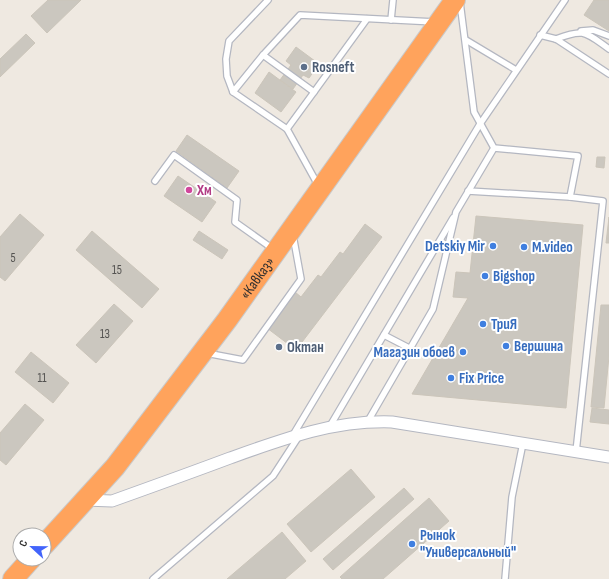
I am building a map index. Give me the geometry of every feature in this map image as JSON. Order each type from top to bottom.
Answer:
[{"type":"highway","name":"«Кавказ»","points":[[52,536],[115,466],[202,352],[276,252],[455,0]]},
{"type":"highway","points":[[13,579],[24,567]]},
{"type":"street","points":[[84,500],[112,501],[296,435],[330,426],[368,421],[392,422],[609,457]]},
{"type":"lane","points":[[268,0],[229,41],[226,59],[227,76],[233,92],[287,129],[320,189]]},
{"type":"lane","points":[[391,20],[393,0]]},
{"type":"lane","points":[[460,0],[474,112],[494,148]]},
{"type":"lane","points":[[153,579],[273,476],[480,124],[565,0]]},
{"type":"lane","points":[[233,92],[263,55],[300,15],[439,22]]},
{"type":"lane","points":[[287,129],[367,18]]},
{"type":"lane","points":[[556,39],[577,31],[593,30],[609,36]]},
{"type":"lane","points":[[577,31],[588,34],[609,49]]},
{"type":"lane","points":[[540,35],[556,39],[609,74]]},
{"type":"lane","points":[[466,40],[516,70]]},
{"type":"lane","points":[[263,55],[314,92]]},
{"type":"lane","points":[[330,426],[494,148]]},
{"type":"lane","points":[[494,148],[578,156],[570,197]]},
{"type":"lane","points":[[155,181],[174,155],[237,200],[235,222],[276,252]]},
{"type":"lane","points":[[468,191],[570,197],[603,201],[576,452]]},
{"type":"lane","points":[[368,421],[434,309],[456,212]]},
{"type":"lane","points":[[202,352],[243,360],[301,279],[292,229]]},
{"type":"lane","points":[[384,335],[411,349]]},
{"type":"lane","points":[[505,579],[512,497],[523,443]]},
{"type":"building","points":[[48,0],[81,0],[47,33],[31,16]]},
{"type":"building","points":[[594,0],[609,0],[609,31],[584,15]]},
{"type":"building","points":[[26,34],[35,43],[0,77],[0,59]]},
{"type":"building","points":[[296,47],[319,64],[309,78],[303,75],[293,89],[280,80],[291,65],[286,61]]},
{"type":"building","points":[[269,72],[296,92],[281,112],[255,93]]},
{"type":"building","points":[[187,135],[239,171],[227,188],[176,151]]},
{"type":"building","points":[[597,157],[605,157],[604,168],[596,167]]},
{"type":"building","points":[[178,176],[216,202],[202,222],[164,196]]},
{"type":"building","points":[[20,214],[44,235],[5,281],[0,277],[0,237]]},
{"type":"building","name":"Вершина","points":[[476,216],[583,225],[566,408],[412,394],[468,298],[453,297],[456,272],[470,273]]},
{"type":"building","points":[[609,217],[609,243],[606,243]]},
{"type":"building","points":[[365,224],[382,237],[296,350],[267,328],[295,292],[301,297],[318,275],[321,277],[340,252],[343,254]]},
{"type":"building","points":[[92,231],[159,289],[142,308],[76,250]]},
{"type":"building","points":[[199,231],[228,250],[222,259],[193,240]]},
{"type":"building","points":[[114,304],[133,321],[96,363],[76,345]]},
{"type":"building","points":[[601,305],[609,305],[609,356],[604,408],[591,407]]},
{"type":"building","points":[[31,352],[69,383],[53,403],[15,372]]},
{"type":"building","points":[[25,404],[44,420],[6,465],[0,460],[0,433]]},
{"type":"building","points":[[592,408],[609,410],[609,424],[590,422]]},
{"type":"building","points":[[351,469],[375,497],[311,552],[287,524]]},
{"type":"building","points":[[404,488],[414,499],[333,570],[323,559]]},
{"type":"building","points":[[429,498],[449,521],[383,579],[342,579],[340,577]]},
{"type":"building","points":[[282,532],[306,561],[285,579],[227,579]]},
{"type":"place","name":"Rosneft","points":[[304,67]]},
{"type":"place","name":"Хм","points":[[189,190]]},
{"type":"place","name":"Detskiy Mir","points":[[493,246]]},
{"type":"place","name":"M.video","points":[[524,247]]},
{"type":"place","name":"Bigshop","points":[[485,276]]},
{"type":"place","name":"ТриЯ","points":[[483,324]]},
{"type":"place","name":"Вершина","points":[[506,346]]},
{"type":"place","name":"Октан","points":[[279,347]]},
{"type":"place","name":"Магазин обоев","points":[[463,352]]},
{"type":"place","name":"Fix Price","points":[[451,378]]},
{"type":"place","name":"Рынок \"Универсальный\"","points":[[412,544]]}]
